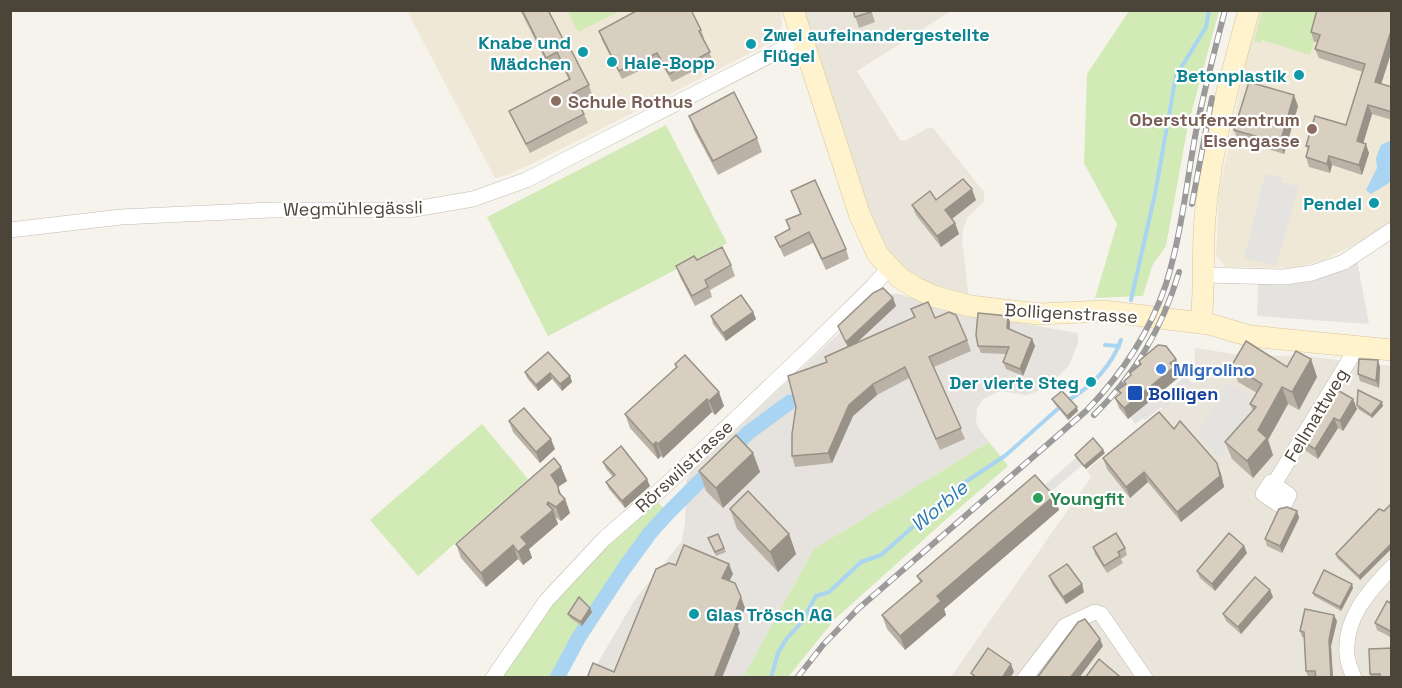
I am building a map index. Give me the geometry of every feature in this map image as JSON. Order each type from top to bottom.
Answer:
[{"type":"main road","name":"Bolligenstrasse","points":[[793,10],[860,216],[878,255],[905,281],[933,296],[970,306],[1039,315],[1103,311],[1202,323],[1250,336],[1392,350]]},
{"type":"main road","points":[[1202,323],[1205,217],[1211,175],[1227,94],[1249,10]]},
{"type":"street","name":"Wegmühlegässli","points":[[10,230],[121,217],[213,212],[409,210],[473,199],[526,180],[802,39]]},
{"type":"street","points":[[1204,275],[1284,278],[1312,273],[1344,262],[1392,230]]},
{"type":"street","name":"Rörswilstrasse","points":[[493,678],[546,601],[604,539],[667,484],[808,350],[889,268]]},
{"type":"street","name":"Fellmattweg","points":[[1274,484],[1358,346]]},
{"type":"street","points":[[1354,678],[1347,655],[1350,623],[1368,592],[1392,567]]},
{"type":"street","points":[[1025,678],[1065,626],[1095,612],[1101,614],[1144,678]]},
{"type":"shaded area","name":"Schule Rothus","points":[[781,10],[782,25],[774,41],[538,161],[495,178],[407,11]]},
{"type":"shaded area","points":[[793,11],[951,11],[857,71],[900,140],[905,141],[928,128],[933,128],[984,192],[984,201],[967,218],[963,230],[962,241],[970,306],[889,268]]},
{"type":"shaded area","name":"Oberstufenzentrum Eisengasse","points":[[1260,11],[1391,11],[1391,222],[1367,238],[1322,261],[1294,268],[1225,267],[1216,255],[1219,193],[1245,64]]},
{"type":"shaded area","points":[[1265,174],[1283,178],[1282,182],[1299,187],[1276,266],[1244,258]]},
{"type":"shaded area","points":[[1357,260],[1369,324],[1257,316],[1258,284],[1311,282]]},
{"type":"shaded area","points":[[881,294],[899,294],[956,312],[1078,333],[1078,343],[1069,365],[1047,388],[1027,395],[1000,391],[983,399],[977,408],[976,421],[989,442],[814,549],[743,677],[589,678],[634,601],[682,541],[686,481],[693,470]]},
{"type":"shaded area","points":[[1195,348],[1241,355],[1303,356],[1391,366],[1391,677],[950,678],[1091,477],[1087,470],[1194,382]]},
{"type":"shaded area","points":[[1186,376],[1193,385],[1163,409],[1161,407],[1145,420],[1143,418],[1135,424],[1130,417],[1155,397],[1157,400]]},
{"type":"shaded area","points":[[1227,383],[1261,401],[1220,458],[1195,433],[1209,416]]},
{"type":"shaded area","points":[[1076,458],[1082,465],[1051,492],[1045,485]]},
{"type":"green space","points":[[567,11],[620,11],[578,32]]},
{"type":"green space","points":[[1129,11],[1219,11],[1188,125],[1166,246],[1152,266],[1143,296],[1095,298],[1117,224],[1084,163],[1087,74]]},
{"type":"green space","points":[[1262,11],[1324,11],[1310,55],[1262,40],[1261,43],[1254,41]]},
{"type":"green space","points":[[666,125],[727,243],[548,336],[487,217]]},
{"type":"green space","points":[[482,424],[528,479],[418,576],[370,520]]},
{"type":"green space","points":[[989,442],[1008,466],[835,619],[788,677],[743,677],[814,549]]},
{"type":"green space","points":[[653,496],[664,509],[618,567],[549,677],[493,678],[546,601]]},
{"type":"water","points":[[1390,141],[1391,179],[1389,183],[1371,194],[1366,190],[1377,168],[1376,158],[1381,145]]},
{"type":"building","points":[[522,10],[548,10],[589,85],[573,93],[584,114],[526,144],[509,111],[570,79],[557,52],[546,58]]},
{"type":"building","points":[[638,10],[691,10],[710,52],[669,74],[657,53],[619,71],[599,31]]},
{"type":"building","points":[[853,10],[871,10],[871,12],[855,17]]},
{"type":"building","points":[[1317,10],[1392,10],[1392,35],[1390,34],[1375,82],[1392,87],[1392,112],[1368,105],[1357,141],[1366,144],[1359,165],[1329,156],[1327,164],[1306,157],[1309,146],[1306,146],[1315,116],[1346,125],[1365,64],[1315,49],[1320,35],[1311,32]]},
{"type":"building","points":[[1249,82],[1294,95],[1280,143],[1234,130]]},
{"type":"building","points":[[734,92],[757,138],[713,161],[689,116]]},
{"type":"building","points":[[963,179],[972,189],[945,210],[955,223],[937,236],[912,205],[930,191],[936,200]]},
{"type":"building","points":[[815,180],[846,249],[822,259],[809,232],[780,247],[775,237],[790,229],[786,220],[801,214],[791,191]]},
{"type":"building","points":[[722,247],[731,265],[705,280],[708,287],[692,296],[676,266],[694,256],[697,260]]},
{"type":"building","points":[[883,288],[893,298],[846,342],[838,326],[873,293]]},
{"type":"building","points":[[741,295],[753,312],[723,333],[711,316]]},
{"type":"building","points":[[928,302],[935,318],[949,312],[956,315],[967,340],[929,357],[961,428],[936,439],[905,367],[873,384],[849,405],[828,453],[792,456],[796,407],[788,376],[827,362],[825,357],[915,317],[911,309]]},
{"type":"building","points":[[978,313],[1008,316],[1007,328],[1032,339],[1020,369],[1003,362],[1009,347],[978,346],[976,335]]},
{"type":"building","points":[[1246,341],[1287,367],[1296,351],[1311,359],[1292,392],[1282,387],[1258,430],[1267,438],[1247,461],[1225,442],[1256,407],[1250,404],[1262,384],[1232,365]]},
{"type":"building","points":[[1158,345],[1166,346],[1176,359],[1170,363],[1174,367],[1124,408],[1115,398],[1121,393],[1118,390],[1126,384],[1124,381],[1131,375],[1130,373],[1141,364],[1139,361]]},
{"type":"building","points":[[548,352],[570,376],[560,384],[550,373],[536,385],[525,372]]},
{"type":"building","points":[[685,355],[719,392],[709,401],[707,399],[658,444],[656,442],[653,445],[625,414],[677,367],[675,364]]},
{"type":"building","points":[[1359,359],[1378,360],[1376,381],[1358,374]]},
{"type":"building","points":[[1334,388],[1353,399],[1340,421],[1334,418],[1315,449],[1302,441]]},
{"type":"building","points":[[1358,390],[1382,402],[1371,415],[1357,405]]},
{"type":"building","points":[[1062,391],[1077,407],[1067,416],[1052,399]]},
{"type":"building","points":[[524,408],[551,439],[536,452],[509,421]]},
{"type":"building","points":[[1159,412],[1174,429],[1180,421],[1217,463],[1220,476],[1177,512],[1144,472],[1126,487],[1103,458]]},
{"type":"building","points":[[736,435],[753,453],[716,488],[699,471]]},
{"type":"building","points":[[1093,438],[1103,450],[1084,466],[1075,455]]},
{"type":"building","points":[[621,446],[647,479],[622,501],[606,482],[615,475],[603,462]]},
{"type":"building","points":[[554,458],[561,467],[551,475],[558,486],[559,493],[565,499],[556,507],[548,502],[547,504],[553,510],[521,537],[527,544],[518,552],[513,545],[481,573],[456,544]]},
{"type":"building","points":[[1035,475],[1054,496],[937,596],[941,601],[900,636],[882,615],[922,581],[917,576]]},
{"type":"building","points":[[748,491],[789,534],[770,552],[730,509]]},
{"type":"building","points":[[1392,503],[1392,543],[1359,576],[1336,554],[1379,509],[1384,511]]},
{"type":"building","points":[[1287,507],[1297,511],[1280,546],[1265,539],[1279,509]]},
{"type":"building","points":[[1116,533],[1125,548],[1118,552],[1120,556],[1104,566],[1093,547]]},
{"type":"building","points":[[1229,533],[1244,546],[1212,584],[1197,571]]},
{"type":"building","points":[[718,534],[724,548],[715,552],[708,538]]},
{"type":"building","name":"Glas Trösch AG","points":[[684,545],[729,564],[722,578],[735,583],[741,597],[732,621],[736,623],[714,678],[587,678],[593,663],[614,672],[656,569],[669,563],[676,565]]},
{"type":"building","points":[[1067,564],[1082,584],[1063,597],[1049,576]]},
{"type":"building","points":[[1324,570],[1352,584],[1340,607],[1313,593]]},
{"type":"building","points":[[1255,577],[1270,590],[1238,627],[1223,614]]},
{"type":"building","points":[[579,597],[590,608],[581,622],[568,614]]},
{"type":"building","points":[[1387,601],[1392,604],[1392,632],[1375,623]]},
{"type":"building","points":[[1305,609],[1334,615],[1329,640],[1331,678],[1316,678],[1315,671],[1306,671],[1304,632],[1300,631]]},
{"type":"building","points":[[1085,619],[1100,639],[1070,678],[1037,678],[1078,622]]},
{"type":"building","points":[[988,648],[1011,664],[1002,678],[977,678],[971,673]]},
{"type":"building","points":[[1392,648],[1392,678],[1380,678],[1380,674],[1370,674],[1369,649]]},
{"type":"building","points":[[1099,659],[1119,676],[1118,678],[1085,678]]},
{"type":"waterway","name":"Worble","points":[[1131,300],[1155,194],[1176,76],[1206,27],[1209,10]]},
{"type":"waterway","name":"Worble","points":[[1067,401],[1099,375],[1112,359],[1121,340]]},
{"type":"waterway","points":[[1105,345],[1119,346]]},
{"type":"waterway","points":[[557,678],[579,637],[650,533],[748,433],[790,402]]},
{"type":"waterway","name":"Worble","points":[[771,678],[778,653],[787,638],[801,623],[816,596],[829,592],[861,562],[881,555],[958,487],[1006,455],[1061,406]]},
{"type":"railway","points":[[797,678],[823,645],[858,609],[1086,411],[1134,352],[1152,319],[1172,265],[1197,126],[1225,10]]},
{"type":"railway","points":[[1192,204],[1212,98]]},
{"type":"railway","points":[[1094,415],[1109,400],[1146,349],[1165,312],[1179,272]]},
{"type":"place","name":"Zwei aufeinandergestellte Flügel","points":[[751,44]]},
{"type":"place","name":"Knabe und Mädchen","points":[[583,52]]},
{"type":"place","name":"Hale-Bopp","points":[[612,62]]},
{"type":"place","name":"Betonplastik","points":[[1299,75]]},
{"type":"place","name":"Schule Rothus","points":[[556,101]]},
{"type":"place","name":"Oberstufenzentrum Eisengasse","points":[[1312,129]]},
{"type":"place","name":"Pendel","points":[[1374,203]]},
{"type":"place","name":"Migrolino","points":[[1161,369]]},
{"type":"place","name":"Der vierte Steg","points":[[1091,382]]},
{"type":"place","name":"Bolligen","points":[[1135,393]]},
{"type":"place","name":"Youngfit","points":[[1038,498]]},
{"type":"place","name":"Glas Trösch AG","points":[[694,614]]}]
